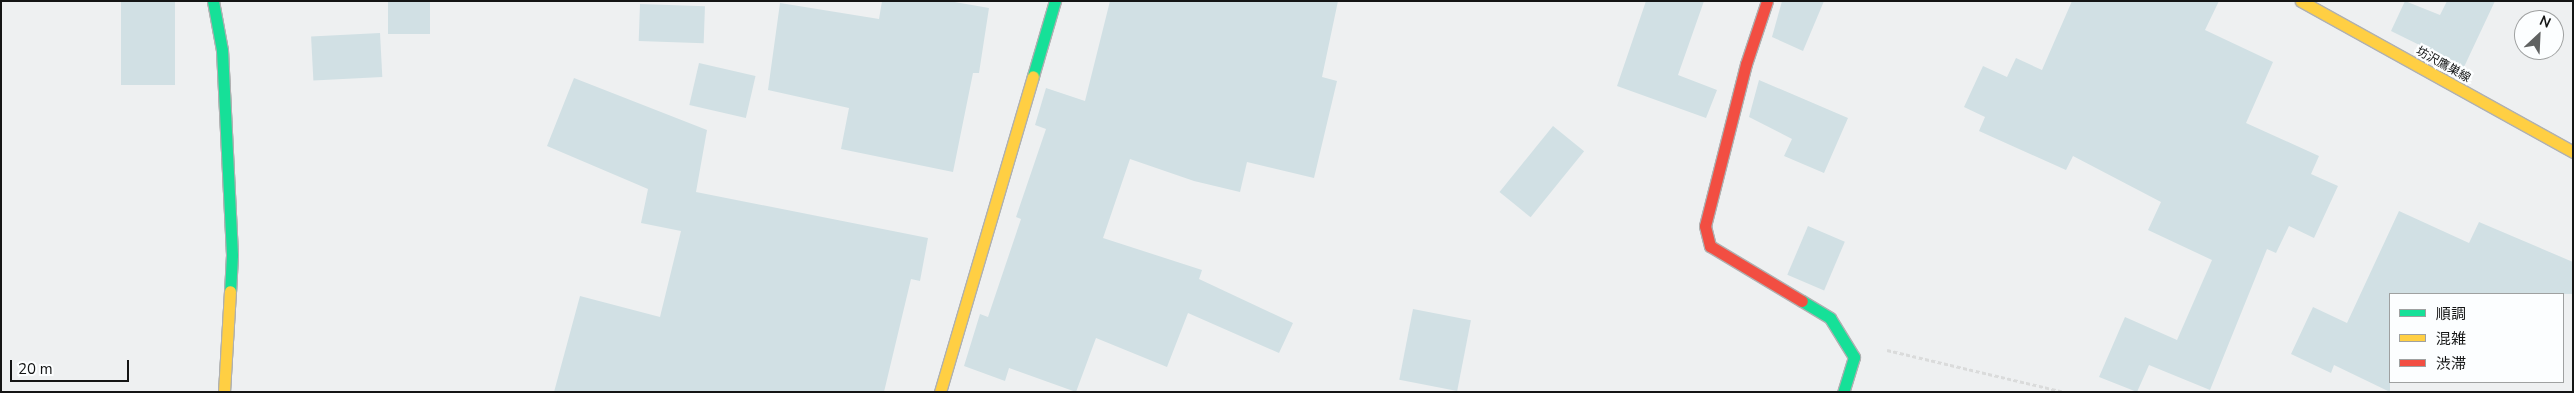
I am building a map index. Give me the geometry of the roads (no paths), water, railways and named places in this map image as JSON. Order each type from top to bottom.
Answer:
[{"type":"street","points":[[213,1],[222,50],[232,255],[224,392]]},
{"type":"street","points":[[940,392],[1056,1]]},
{"type":"street","points":[[1767,1],[1746,64],[1705,226],[1710,246],[1830,318],[1854,357],[1843,392]]},
{"type":"street","name":"坊沢鷹巣線","points":[[2301,1],[2573,152]]}]
